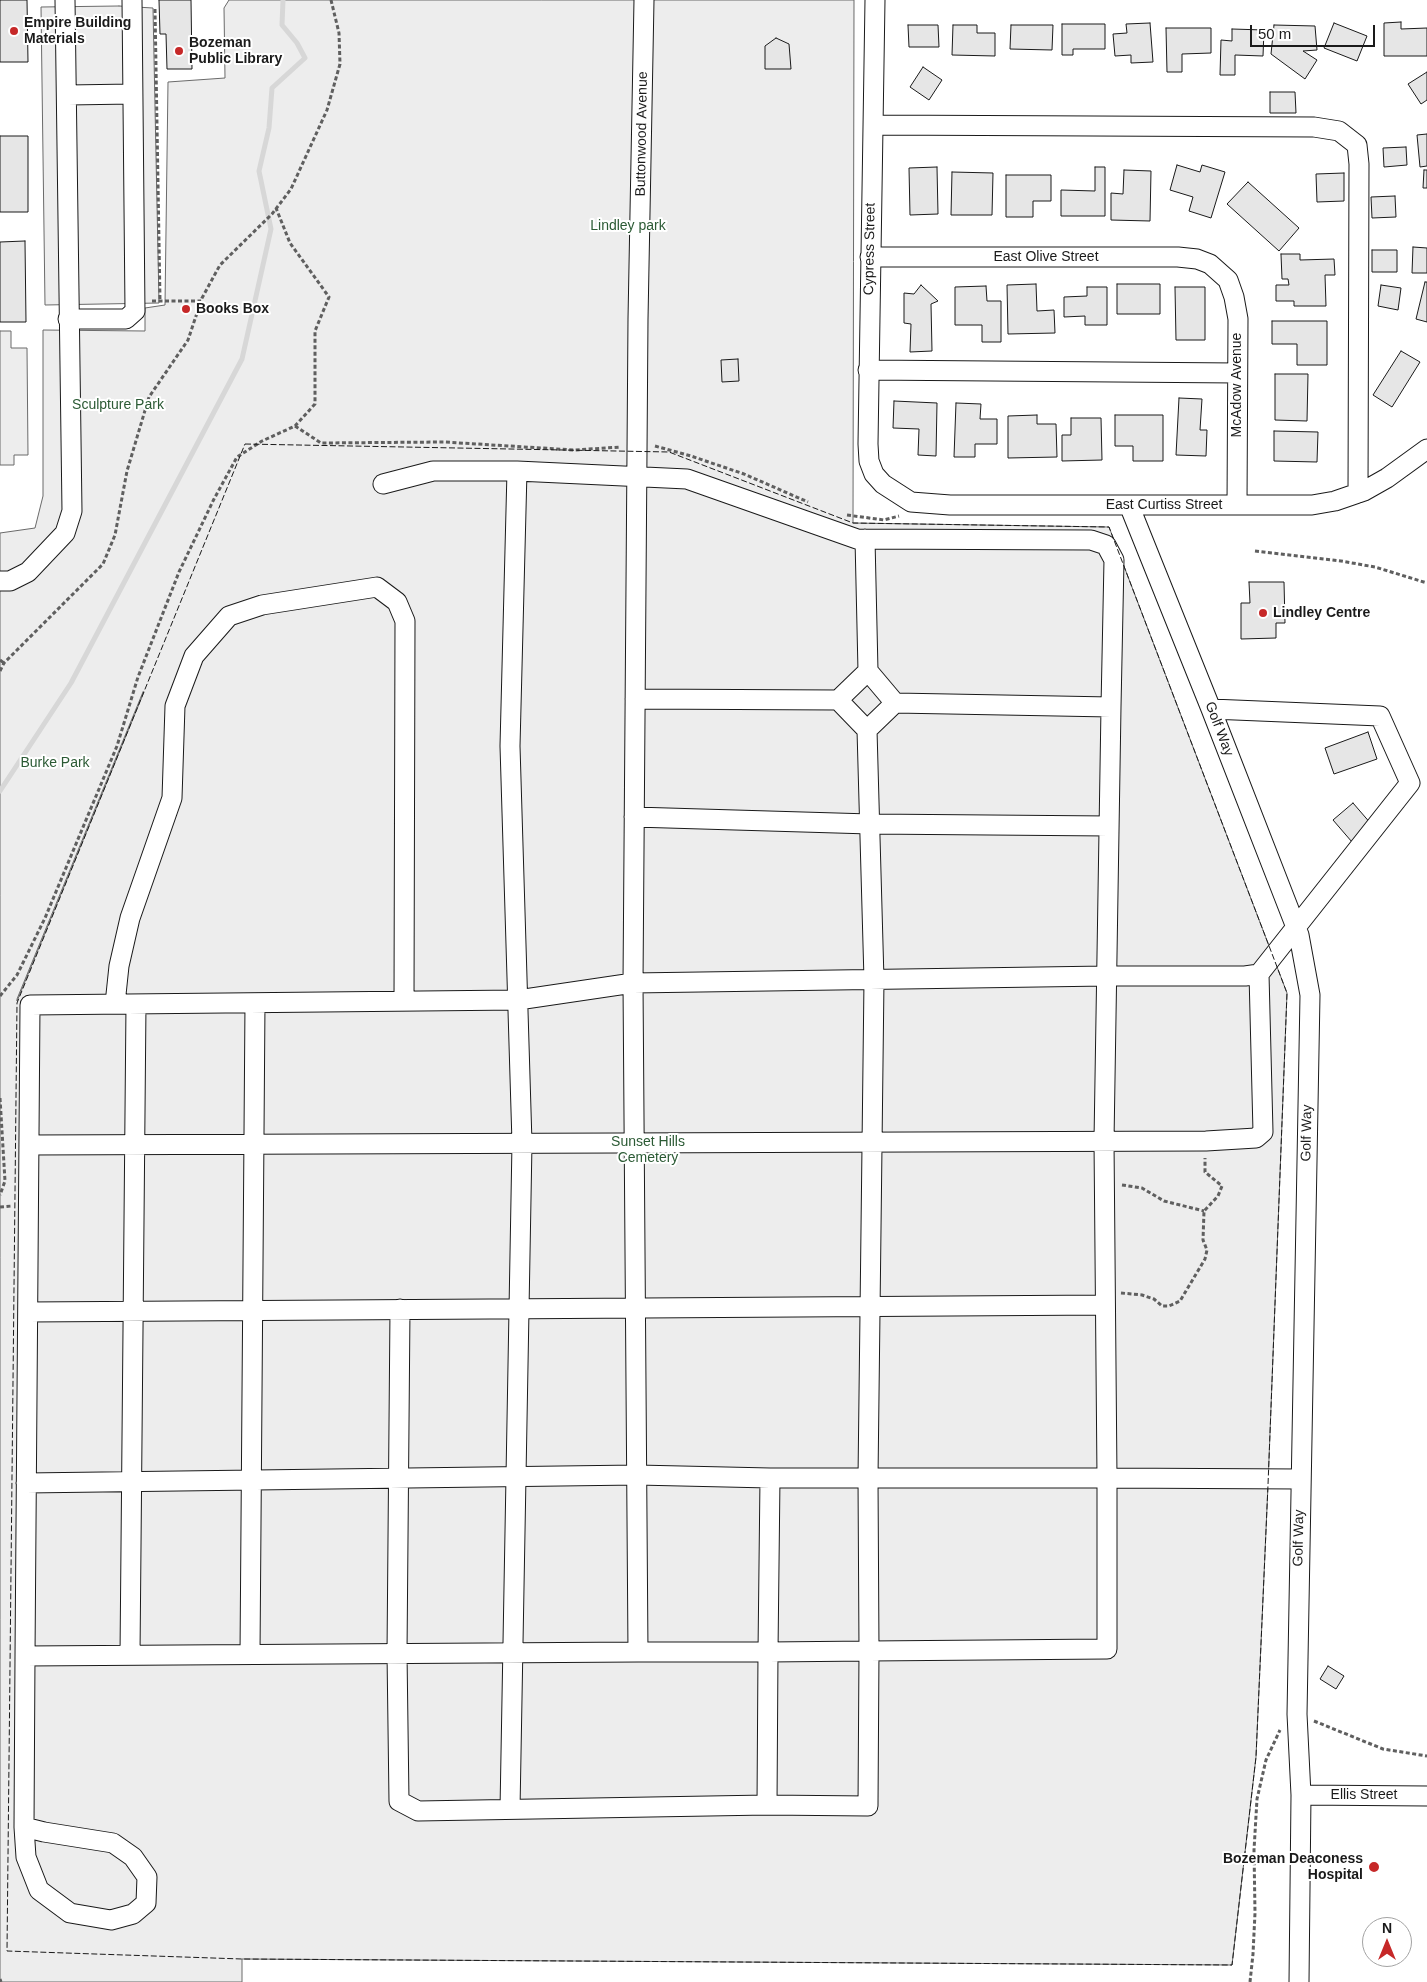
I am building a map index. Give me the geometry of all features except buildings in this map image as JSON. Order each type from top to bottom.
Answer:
[{"type":"street","points":[[0,581],[10,581],[28,572],[65,533],[72,511],[68,319],[68,95],[65,0]]},
{"type":"street","points":[[68,319],[126,319],[135,311],[132,0]]},
{"type":"street","name":"Buttonwood Avenue","points":[[638,1652],[633,983],[637,476],[644,0]]},
{"type":"street","name":"Cypress Street","points":[[875,0],[868,370],[869,461],[874,474],[891,490]]},
{"type":"street","points":[[68,95],[132,94]]},
{"type":"street","points":[[873,124],[1314,127],[1339,131],[1356,145],[1360,164],[1358,493]]},
{"type":"street","name":"East Olive Street","points":[[870,257],[1178,257],[1196,259],[1210,264],[1219,271]]},
{"type":"street","name":"McAdow Avenue","points":[[1219,271],[1228,280],[1234,297],[1238,319],[1237,504]]},
{"type":"street","points":[[868,370],[1237,373]]},
{"type":"street","name":"East Curtiss Street","points":[[891,490],[911,502],[950,505],[1312,504],[1335,501],[1358,493],[1387,478],[1427,449]]},
{"type":"street","points":[[25,1656],[1107,1649],[1104,1141],[1114,560],[1106,545],[1091,540],[857,539],[687,479],[517,471],[433,471],[383,484]]},
{"type":"street","points":[[510,1809],[522,1143],[510,746],[517,471]]},
{"type":"street","name":"Golf Way","points":[[1129,504],[1297,928],[1310,994],[1296,1714],[1301,1795],[1299,1982]]},
{"type":"street","points":[[865,539],[868,671],[895,703]]},
{"type":"street","points":[[115,1004],[119,966],[130,918],[172,798],[175,706],[194,656],[229,616],[262,605],[377,587],[397,602],[406,621],[404,1001]]},
{"type":"street","points":[[635,699],[838,700],[868,671]]},
{"type":"street","points":[[400,1310],[397,1654],[400,1800],[418,1811],[767,1805],[868,1806],[868,1478],[874,980],[870,824],[867,730],[838,700]]},
{"type":"street","points":[[867,730],[895,703],[1111,707]]},
{"type":"street","points":[[29,1145],[1206,1141],[1256,1138],[1263,1132],[1260,974],[1410,783],[1380,716],[1211,709]]},
{"type":"street","points":[[634,817],[870,824],[1109,826]]},
{"type":"street","points":[[24,1827],[113,1844],[133,1857],[147,1877],[146,1903],[133,1914],[110,1920],[70,1913],[39,1890],[26,1857],[24,1827],[30,1005],[518,1000],[633,983],[1106,976],[1245,976],[1260,974]]},
{"type":"street","points":[[250,1654],[255,1002]]},
{"type":"street","points":[[130,1655],[136,1004]]},
{"type":"street","points":[[28,1312],[870,1306],[1105,1298]]},
{"type":"street","points":[[26,1483],[637,1475],[770,1478],[1300,1479]]},
{"type":"street","points":[[767,1805],[770,1478]]},
{"type":"street","name":"Ellis Street","points":[[1301,1795],[1427,1796]]},
{"type":"path","points":[[0,671],[4,663],[103,564],[115,535],[127,471],[149,397],[188,340],[201,302],[220,265],[272,214],[290,189],[327,110],[340,64],[339,33],[331,0]]},
{"type":"path","points":[[155,9],[160,300]]},
{"type":"path","points":[[0,996],[17,975],[45,918],[117,746],[138,677],[179,572],[236,457],[262,441],[295,426],[315,404],[315,331],[329,297],[290,243],[276,208]]},
{"type":"path","points":[[134,301],[201,302]]},
{"type":"path","points":[[1255,551],[1375,567],[1427,583]]},
{"type":"path","points":[[0,660],[4,663]]},
{"type":"path","points":[[0,1098],[5,1181],[0,1195]]},
{"type":"path","points":[[1105,1298],[1142,1295],[1154,1299],[1162,1306],[1169,1306],[1180,1301],[1205,1259],[1207,1250],[1203,1240],[1204,1211],[1218,1196],[1222,1186],[1205,1172],[1206,1141]]},
{"type":"path","points":[[1104,1182],[1142,1188],[1164,1201],[1204,1211]]},
{"type":"path","points":[[1250,1982],[1255,1921],[1254,1850],[1256,1799],[1266,1760],[1275,1738],[1284,1724],[1296,1714],[1383,1749],[1427,1756]]},
{"type":"shaded area","name":"Sunset Hills Cemetery","points":[[229,0],[854,0],[853,523],[1109,527],[1287,993],[1256,1757],[1232,1965],[242,1959],[242,1982],[0,1982],[0,533],[35,528],[43,496],[43,330],[145,331],[145,308],[165,305],[168,82],[225,78],[224,8]],"holes":[[[143,692],[144,692],[17,1001]]]},
{"type":"shaded area","points":[[119,6],[153,8],[159,303],[45,305],[41,7]]},
{"type":"shaded area","points":[[0,331],[11,331],[11,348],[27,348],[28,455],[14,455],[14,465],[0,465]]},
{"type":"waterway","points":[[0,791],[71,683],[242,359],[271,229],[259,171],[269,128],[272,88],[305,58],[297,43],[282,25],[283,0]]},
{"type":"fence","points":[[245,444],[669,452],[853,523],[1109,527],[1287,993],[1256,1757],[1232,1965],[242,1959],[7,1951],[17,1003],[245,444]]},
{"type":"place","name":"Empire Building Materials","points":[[14,31]]},
{"type":"place","name":"Bozeman Public Library","points":[[179,51]]},
{"type":"place","name":"Books Box","points":[[186,309]]},
{"type":"place","name":"Lindley Centre","points":[[1263,613]]},
{"type":"place","name":"Bozeman Deaconess Hospital","points":[[1374,1867]]},
{"type":"park label","name":"Lindley park","points":[[628,226]]},
{"type":"park label","name":"Sculpture Park","points":[[118,405]]},
{"type":"park label","name":"Burke Park","points":[[55,763]]}]
